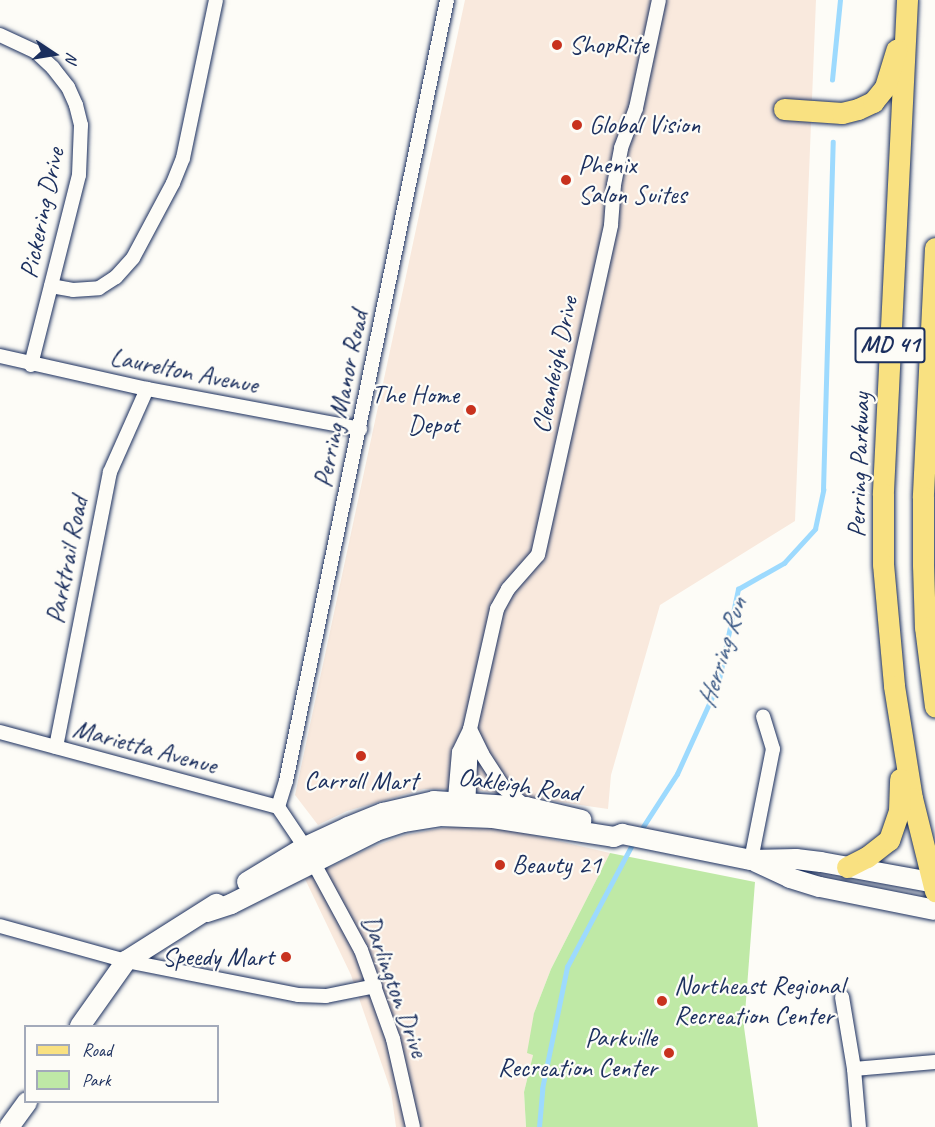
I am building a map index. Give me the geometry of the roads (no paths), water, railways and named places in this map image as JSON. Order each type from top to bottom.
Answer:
[{"type":"main road","points":[[784,109],[842,113],[873,102],[885,87],[892,67],[907,1]]},
{"type":"main road","name":"Perring Parkway","points":[[907,1],[883,494],[883,564],[894,686],[912,798],[934,886]]},
{"type":"main road","name":"MD 41","points":[[935,248],[923,497],[923,565],[925,627],[935,706]]},
{"type":"main road","points":[[846,867],[880,849],[889,840],[895,826],[900,784],[894,686]]},
{"type":"street","points":[[51,286],[73,290],[99,288],[117,277],[133,258],[173,183],[183,158],[216,0]]},
{"type":"street","name":"Perring Manor Road","points":[[278,807],[286,782],[360,429],[447,0]]},
{"type":"street","name":"Cleanleigh Drive","points":[[461,809],[472,753],[470,729],[497,609],[508,589],[538,555],[611,225],[614,184],[621,148],[636,108],[659,0]]},
{"type":"street","name":"Pickering Drive","points":[[0,35],[36,52],[54,68],[68,87],[78,115],[82,144],[78,175],[31,364]]},
{"type":"street","name":"Laurelton Avenue","points":[[0,356],[147,389],[360,429]]},
{"type":"street","name":"Parktrail Road","points":[[56,747],[110,472],[147,389]]},
{"type":"street","points":[[751,860],[773,749],[764,717]]},
{"type":"street","points":[[470,729],[482,754],[504,788],[526,807]]},
{"type":"street","name":"Marietta Avenue","points":[[0,732],[278,807]]},
{"type":"street","name":"Darlington Drive","points":[[278,807],[350,926],[375,986],[393,1039],[414,1127]]},
{"type":"street","name":"Oakleigh Road","points":[[126,961],[207,912],[231,904],[309,855],[403,822],[439,816],[461,809],[526,807],[616,828],[623,834],[751,860],[796,859],[934,886]]},
{"type":"street","name":"Oakleigh Road","points":[[461,809],[493,818],[614,837],[623,834]]},
{"type":"street","name":"Oakleigh Road","points":[[751,860],[790,878],[820,887],[935,910]]},
{"type":"street","points":[[0,926],[126,961],[297,995],[326,996],[375,986]]},
{"type":"street","points":[[81,1025],[126,961]]},
{"type":"street","points":[[842,997],[854,1068],[858,1127]]},
{"type":"street","points":[[854,1068],[935,1062]]},
{"type":"street","points":[[8,1119],[25,1103]]},
{"type":"waterway","name":"Herring Run","points":[[832,80],[840,0]]},
{"type":"waterway","name":"Herring Run","points":[[639,833],[677,774],[718,684],[738,589],[784,563],[815,529],[823,490],[833,142]]},
{"type":"waterway","name":"Herring Run","points":[[539,1127],[542,1089],[567,967],[633,843]]},
{"type":"place","name":"ShopRite","points":[[557,45]]},
{"type":"place","name":"Global Vision","points":[[577,125]]},
{"type":"place","name":"Phenix Salon Suites","points":[[566,180]]},
{"type":"place","name":"The Home Depot","points":[[471,410]]},
{"type":"place","name":"Carroll Mart","points":[[361,756]]},
{"type":"place","name":"Beauty 21","points":[[500,865]]},
{"type":"place","name":"Speedy Mart","points":[[286,957]]},
{"type":"place","name":"Northeast Regional Recreation Center","points":[[662,1001]]},
{"type":"place","name":"Parkville Recreation Center","points":[[669,1053]]}]
